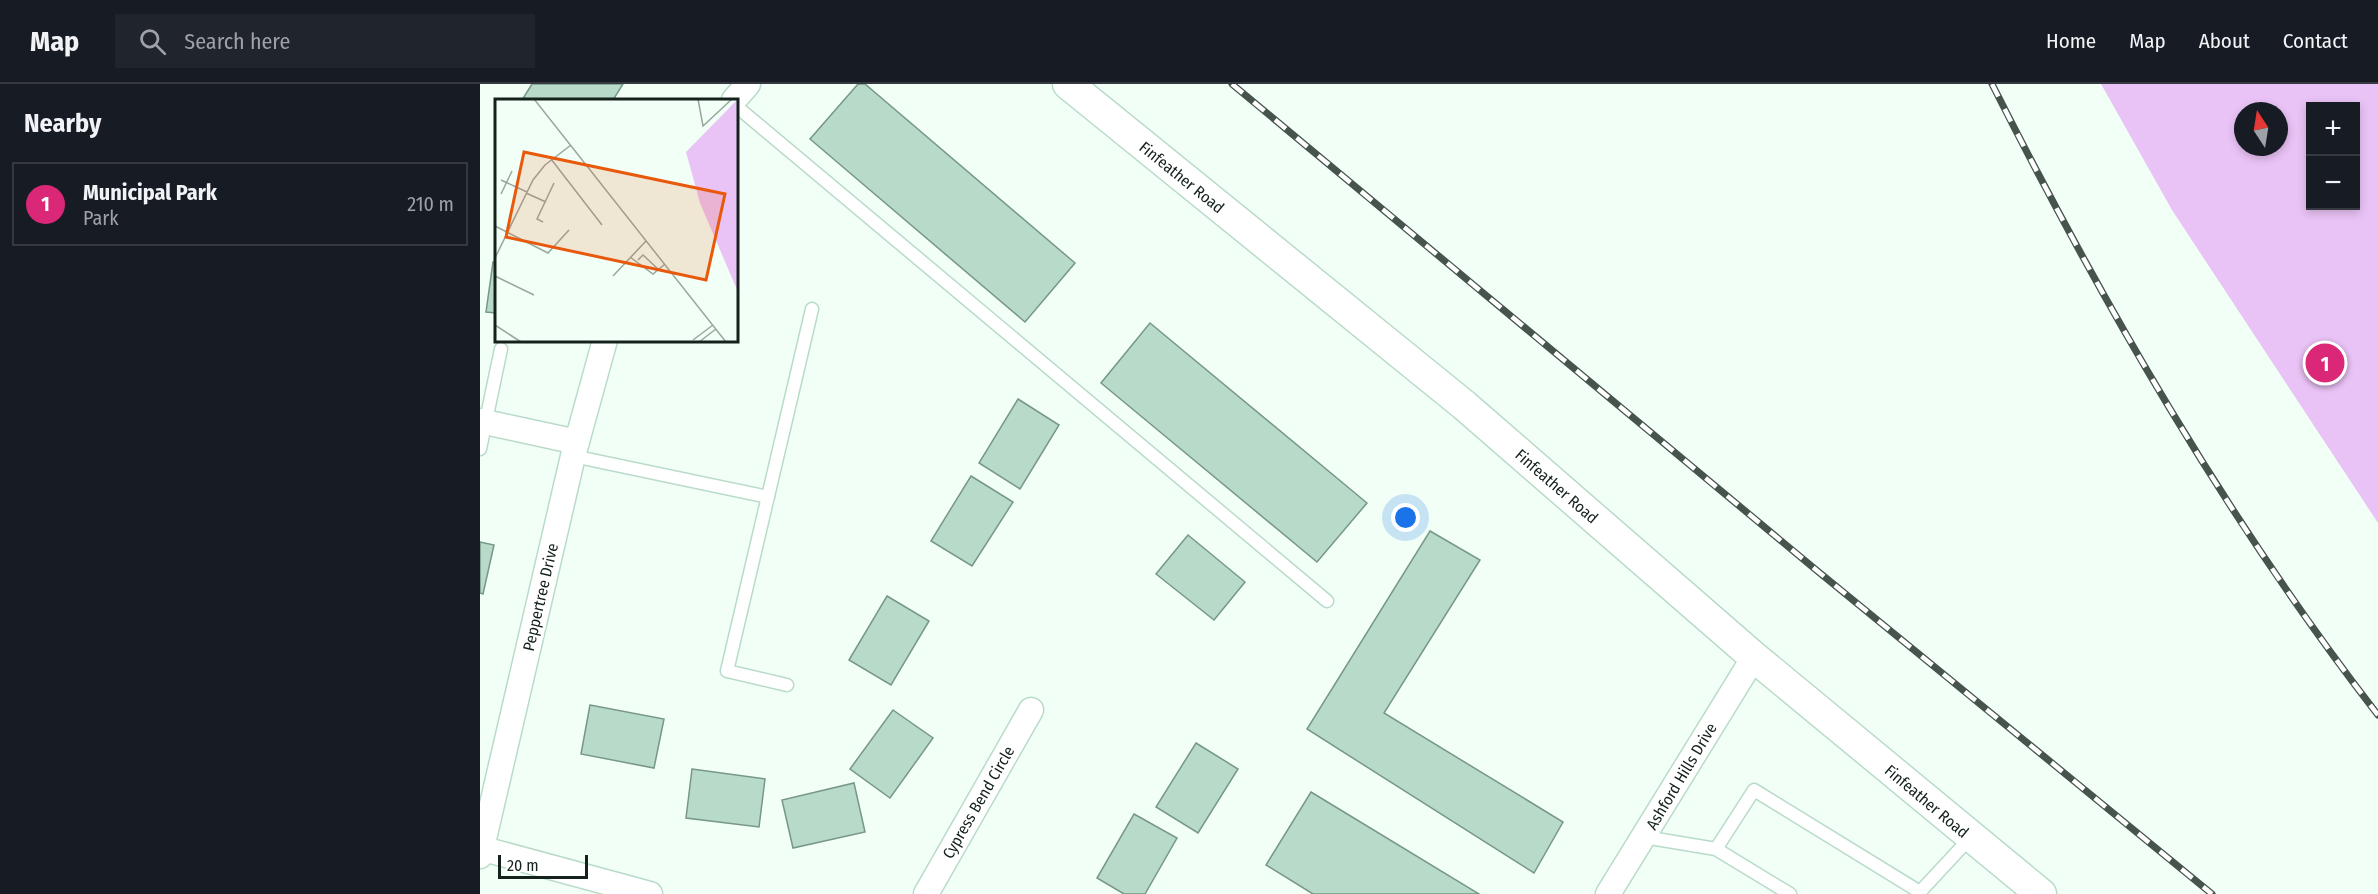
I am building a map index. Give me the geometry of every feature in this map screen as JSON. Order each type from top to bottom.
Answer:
[{"type":"street","points":[[735,99],[748,84]]},
{"type":"street","name":"Finfeather Road","points":[[1068,84],[1464,405],[1754,657],[2040,894]]},
{"type":"street","name":"Peppertree Drive","points":[[481,851],[575,449],[604,342]]},
{"type":"street","points":[[484,421],[575,449]]},
{"type":"street","name":"Ashford Hills Drive","points":[[1608,894],[1754,657]]},
{"type":"street","name":"Cypress Bend Circle","points":[[926,894],[1031,710]]},
{"type":"street","points":[[481,851],[650,894]]},
{"type":"lane","points":[[738,108],[1327,601]]},
{"type":"lane","points":[[787,685],[727,671],[812,309]]},
{"type":"lane","points":[[480,449],[484,421],[501,349]]},
{"type":"lane","points":[[575,449],[768,497]]},
{"type":"lane","points":[[1716,849],[1754,790],[1919,893],[1971,837]]},
{"type":"lane","points":[[1644,837],[1716,849],[1790,894]]},
{"type":"shaded area","points":[[2101,84],[2378,84],[2378,523],[2172,210]]},
{"type":"building","points":[[532,84],[623,84],[614,99],[523,99]]},
{"type":"building","points":[[858,84],[865,84],[1075,263],[1025,322],[810,139]]},
{"type":"building","points":[[493,262],[495,263],[495,313],[486,312]]},
{"type":"building","points":[[1150,323],[1367,503],[1317,562],[1101,383]]},
{"type":"building","points":[[1018,399],[1059,425],[1020,489],[979,463]]},
{"type":"building","points":[[971,476],[1013,502],[972,566],[931,541]]},
{"type":"building","points":[[1430,531],[1480,560],[1384,713],[1563,822],[1534,873],[1307,729]]},
{"type":"building","points":[[1188,535],[1245,582],[1214,620],[1156,574]]},
{"type":"building","points":[[480,542],[494,545],[483,594],[480,593]]},
{"type":"building","points":[[887,596],[929,621],[891,685],[849,660]]},
{"type":"building","points":[[590,705],[664,719],[654,768],[581,754]]},
{"type":"building","points":[[893,710],[933,738],[890,798],[850,769]]},
{"type":"building","points":[[1196,743],[1238,769],[1198,833],[1156,807]]},
{"type":"building","points":[[692,769],[765,779],[759,827],[686,818]]},
{"type":"building","points":[[854,783],[865,832],[793,848],[782,800]]},
{"type":"building","points":[[1311,792],[1479,894],[1313,894],[1266,865]]},
{"type":"building","points":[[1134,814],[1177,838],[1145,894],[1124,894],[1097,878]]},
{"type":"railway","points":[[1232,84],[1815,569],[2212,894]]},
{"type":"railway","points":[[1992,84],[2078,248],[2170,409],[2270,565],[2378,715]]},
{"type":"place","name":"Municipal Park","points":[[2325,363]]}]
